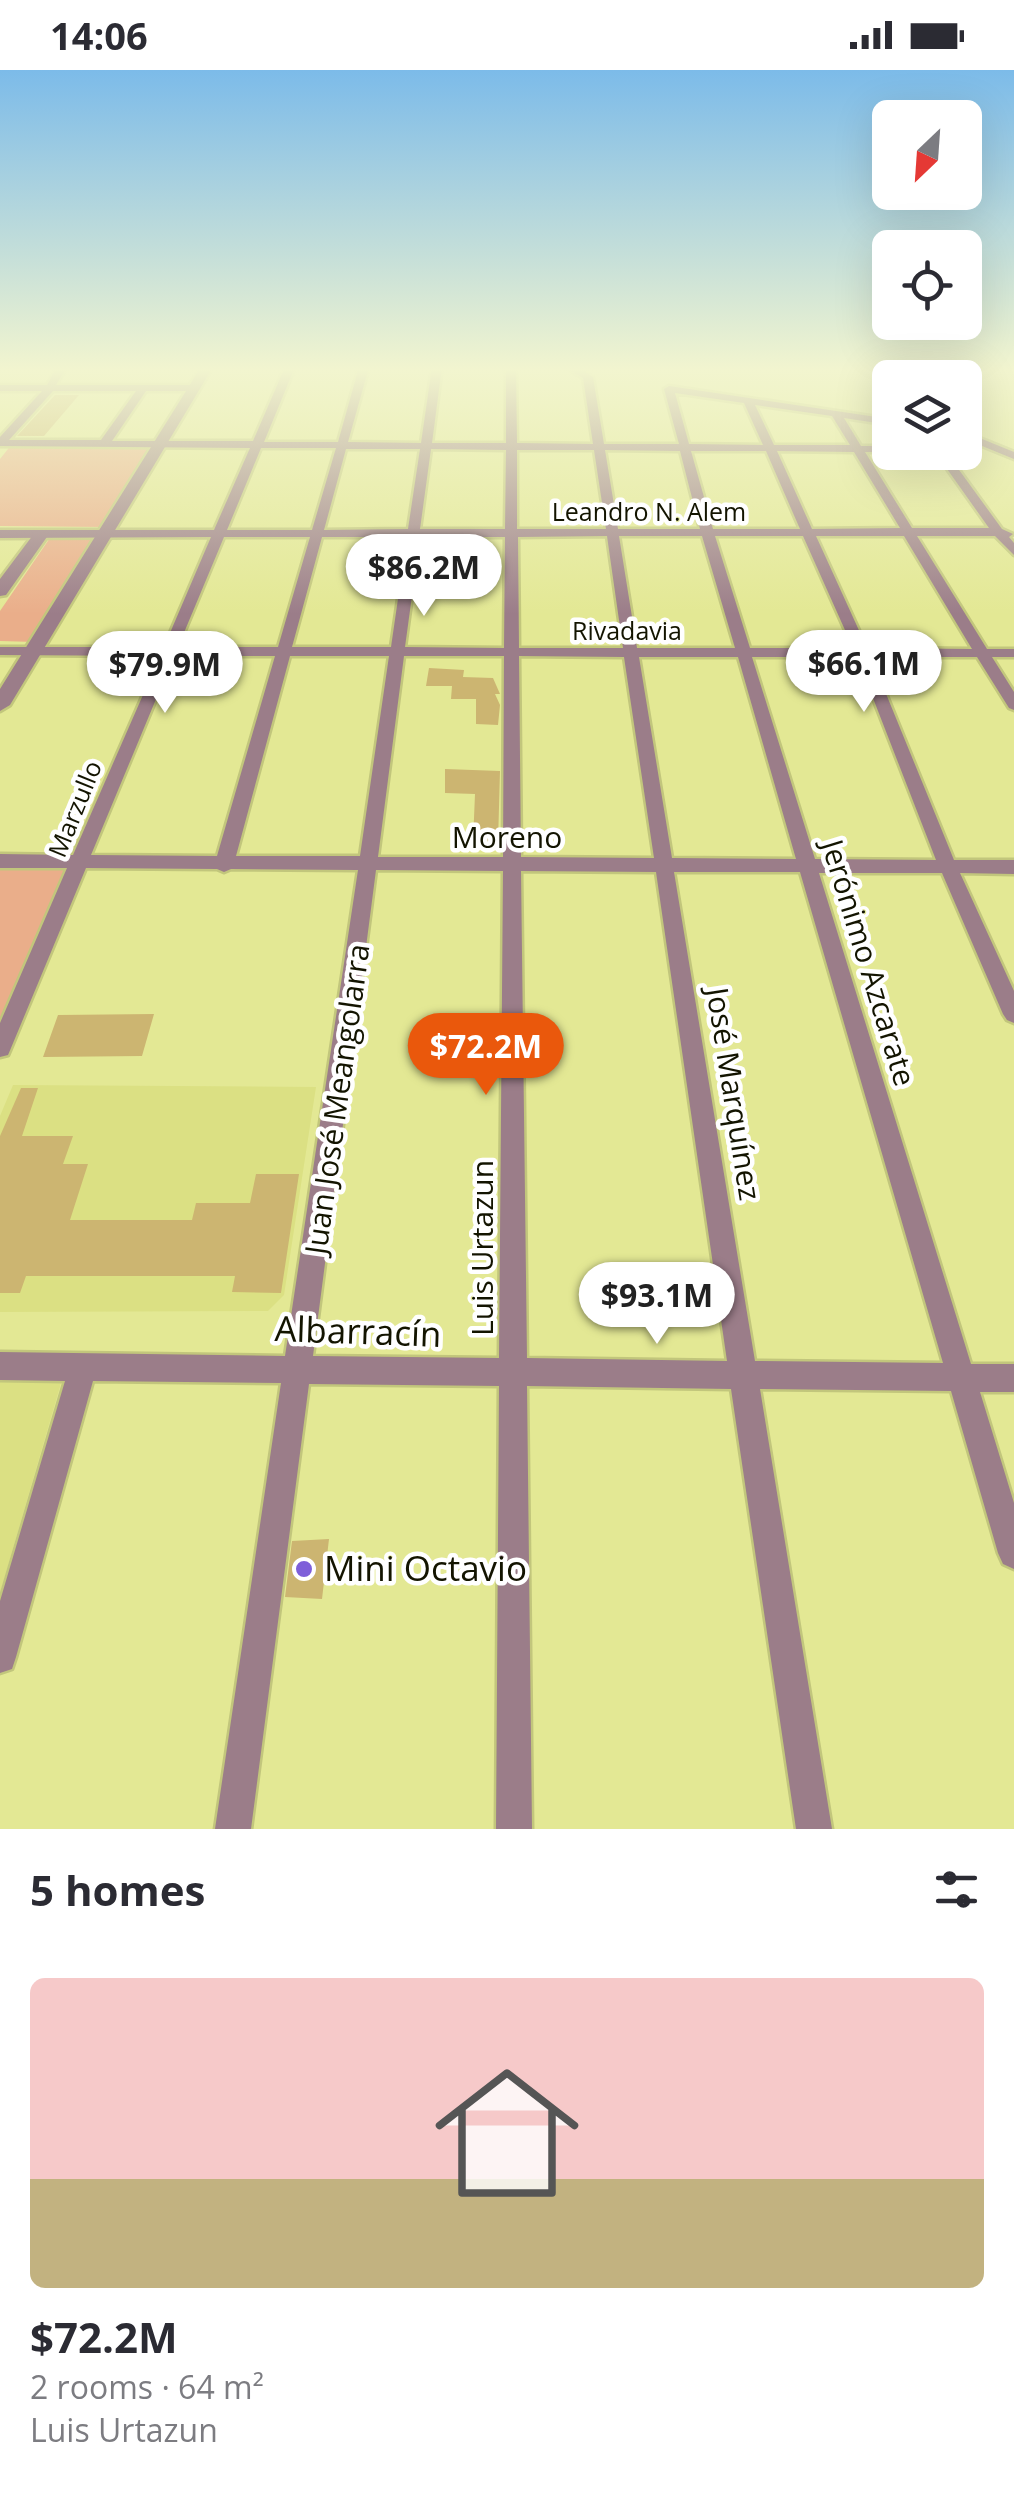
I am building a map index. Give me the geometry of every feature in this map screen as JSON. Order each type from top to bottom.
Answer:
[{"type":"street","points":[[0,706],[159,449]]},
{"type":"street","name":"Marzullo","points":[[0,1048],[254,449]]},
{"type":"street","points":[[224,865],[343,449]]},
{"type":"street","name":"Juan José Meangolarra","points":[[233,1829],[427,449]]},
{"type":"street","name":"Luis Urtazun","points":[[512,449],[514,1829]]},
{"type":"street","name":"José Marquínez","points":[[596,449],[814,1829]]},
{"type":"street","name":"Jerónimo Azcarate","points":[[684,449],[1014,1553]]},
{"type":"street","points":[[769,449],[862,653],[948,868],[1014,1014]]},
{"type":"street","points":[[855,449],[1014,705]]},
{"type":"street","points":[[953,470],[1014,552]]},
{"type":"street","name":"Leandro N. Alem","points":[[0,534],[1014,535]]},
{"type":"street","points":[[0,591],[40,534]]},
{"type":"street","name":"Rivadavia","points":[[0,651],[1014,653]]},
{"type":"street","name":"Moreno","points":[[0,861],[1014,866]]},
{"type":"street","name":"Albarracín","points":[[0,1366],[1014,1378]]},
{"type":"street","points":[[0,1658],[82,1366]]},
{"type":"shaded area","points":[[8,449],[153,449],[105,527],[0,526],[0,459]]},
{"type":"shaded area","points":[[52,535],[100,536],[35,642],[0,641],[0,611]]},
{"type":"shaded area","points":[[0,867],[67,867],[0,1021]]},
{"type":"shaded area","points":[[13,1085],[316,1087],[284,1295],[268,1311],[0,1312],[0,1116]]},
{"type":"shaded area","points":[[0,1372],[64,1373],[0,1593]]},
{"type":"building","points":[[429,668],[464,670],[463,677],[493,678],[500,694],[495,694],[500,705],[498,725],[476,724],[476,699],[451,699],[452,686],[426,686]]},
{"type":"building","points":[[445,769],[500,771],[498,843],[473,842],[475,794],[445,793]]},
{"type":"building","points":[[154,1014],[142,1056],[43,1057],[58,1015]]},
{"type":"building","points":[[21,1088],[38,1088],[22,1136],[73,1136],[63,1164],[88,1164],[70,1220],[192,1220],[196,1203],[250,1203],[256,1174],[299,1174],[281,1293],[232,1292],[235,1276],[26,1276],[20,1293],[0,1293],[0,1136]]},
{"type":"building","name":"Mini Octavio","points":[[329,1539],[322,1599],[285,1597],[292,1541]]},
{"type":"place","name":"Mini Octavio","points":[[304,1569]]}]
